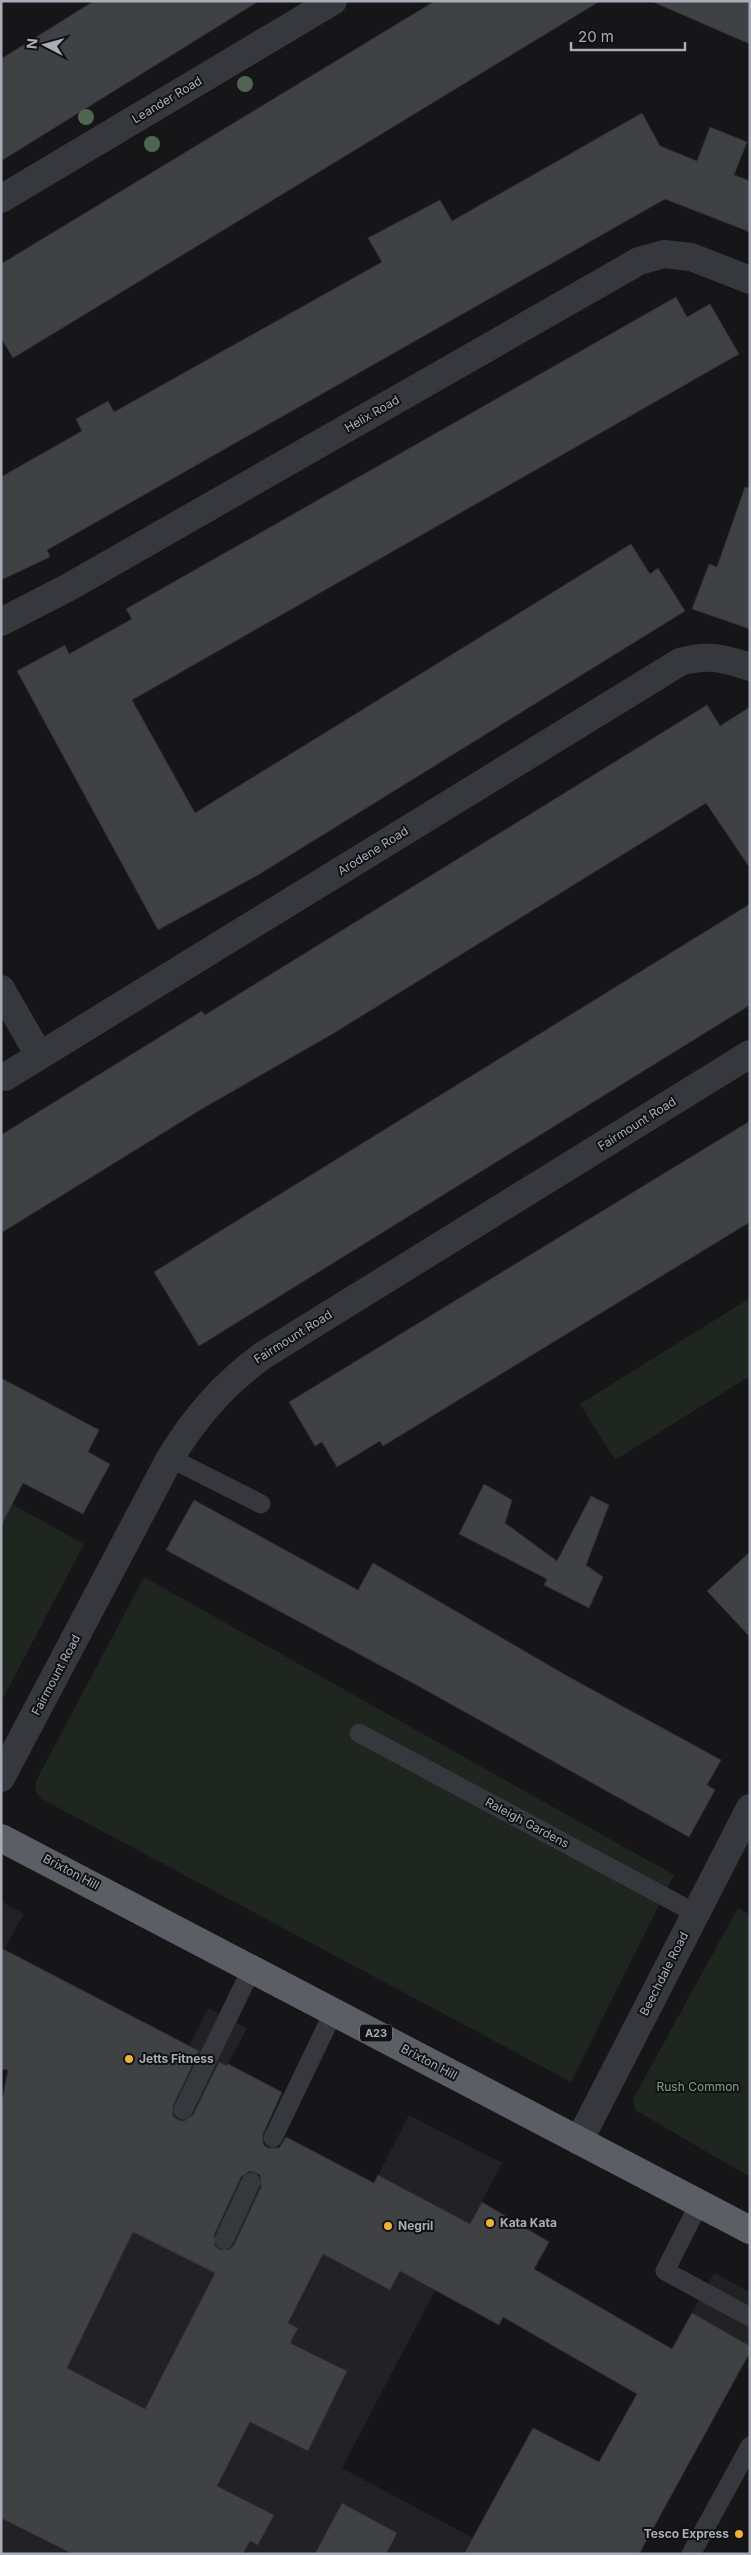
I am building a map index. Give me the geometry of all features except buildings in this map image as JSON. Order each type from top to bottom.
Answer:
[{"type":"highway","name":"Brixton Hill","points":[[1,1838],[750,2230]]},
{"type":"street","name":"Leander Road","points":[[1,199],[333,1]]},
{"type":"street","name":"Helix Road","points":[[1,622],[78,582],[639,261],[664,254],[691,257],[750,280]]},
{"type":"street","name":"Arodene Road","points":[[5,1077],[680,662],[702,656],[728,660],[750,667]]},
{"type":"street","points":[[1,989],[39,1055]]},
{"type":"street","name":"Fairmount Road","points":[[1,1778],[170,1458],[192,1423],[236,1376],[262,1356],[750,1054]]},
{"type":"street","name":"Beechdale Road","points":[[578,2141],[750,1808]]},
{"type":"lane","points":[[170,1458],[261,1504]]},
{"type":"lane","name":"Raleigh Gardens","points":[[359,1733],[695,1913]]},
{"type":"lane","points":[[183,2110],[252,1968]]},
{"type":"lane","points":[[272,2138],[334,2011]]},
{"type":"lane","points":[[224,2240],[251,2182]]},
{"type":"lane","points":[[699,2204],[665,2271],[748,2316]]},
{"type":"lane","points":[[691,2554],[750,2446]]},
{"type":"shaded area","points":[[1,1901],[24,1914],[1,1954]]},
{"type":"shaded area","points":[[208,2008],[247,2028],[228,2064],[235,2177],[348,2234],[409,2115],[502,2163],[342,2468],[473,2538],[533,2428],[607,2467],[714,2273],[750,2292],[750,2352],[639,2554],[1,2554],[1,2142],[189,2046]]},
{"type":"green space","points":[[750,1298],[750,1376],[615,1460],[580,1404]]},
{"type":"green space","points":[[1,1498],[84,1544],[1,1702]]},
{"type":"green space","points":[[144,1577],[674,1875],[571,2082],[42,1799],[35,1791],[36,1781]]},
{"type":"green space","name":"Rush Common","points":[[738,1908],[750,1915],[750,2177],[635,2110],[633,2099]]},
{"type":"place","name":"Jetts Fitness","points":[[129,2059]]},
{"type":"place","name":"Kata Kata","points":[[490,2223]]},
{"type":"place","name":"Negril","points":[[388,2226]]},
{"type":"place","name":"Tesco Express","points":[[739,2534]]}]
